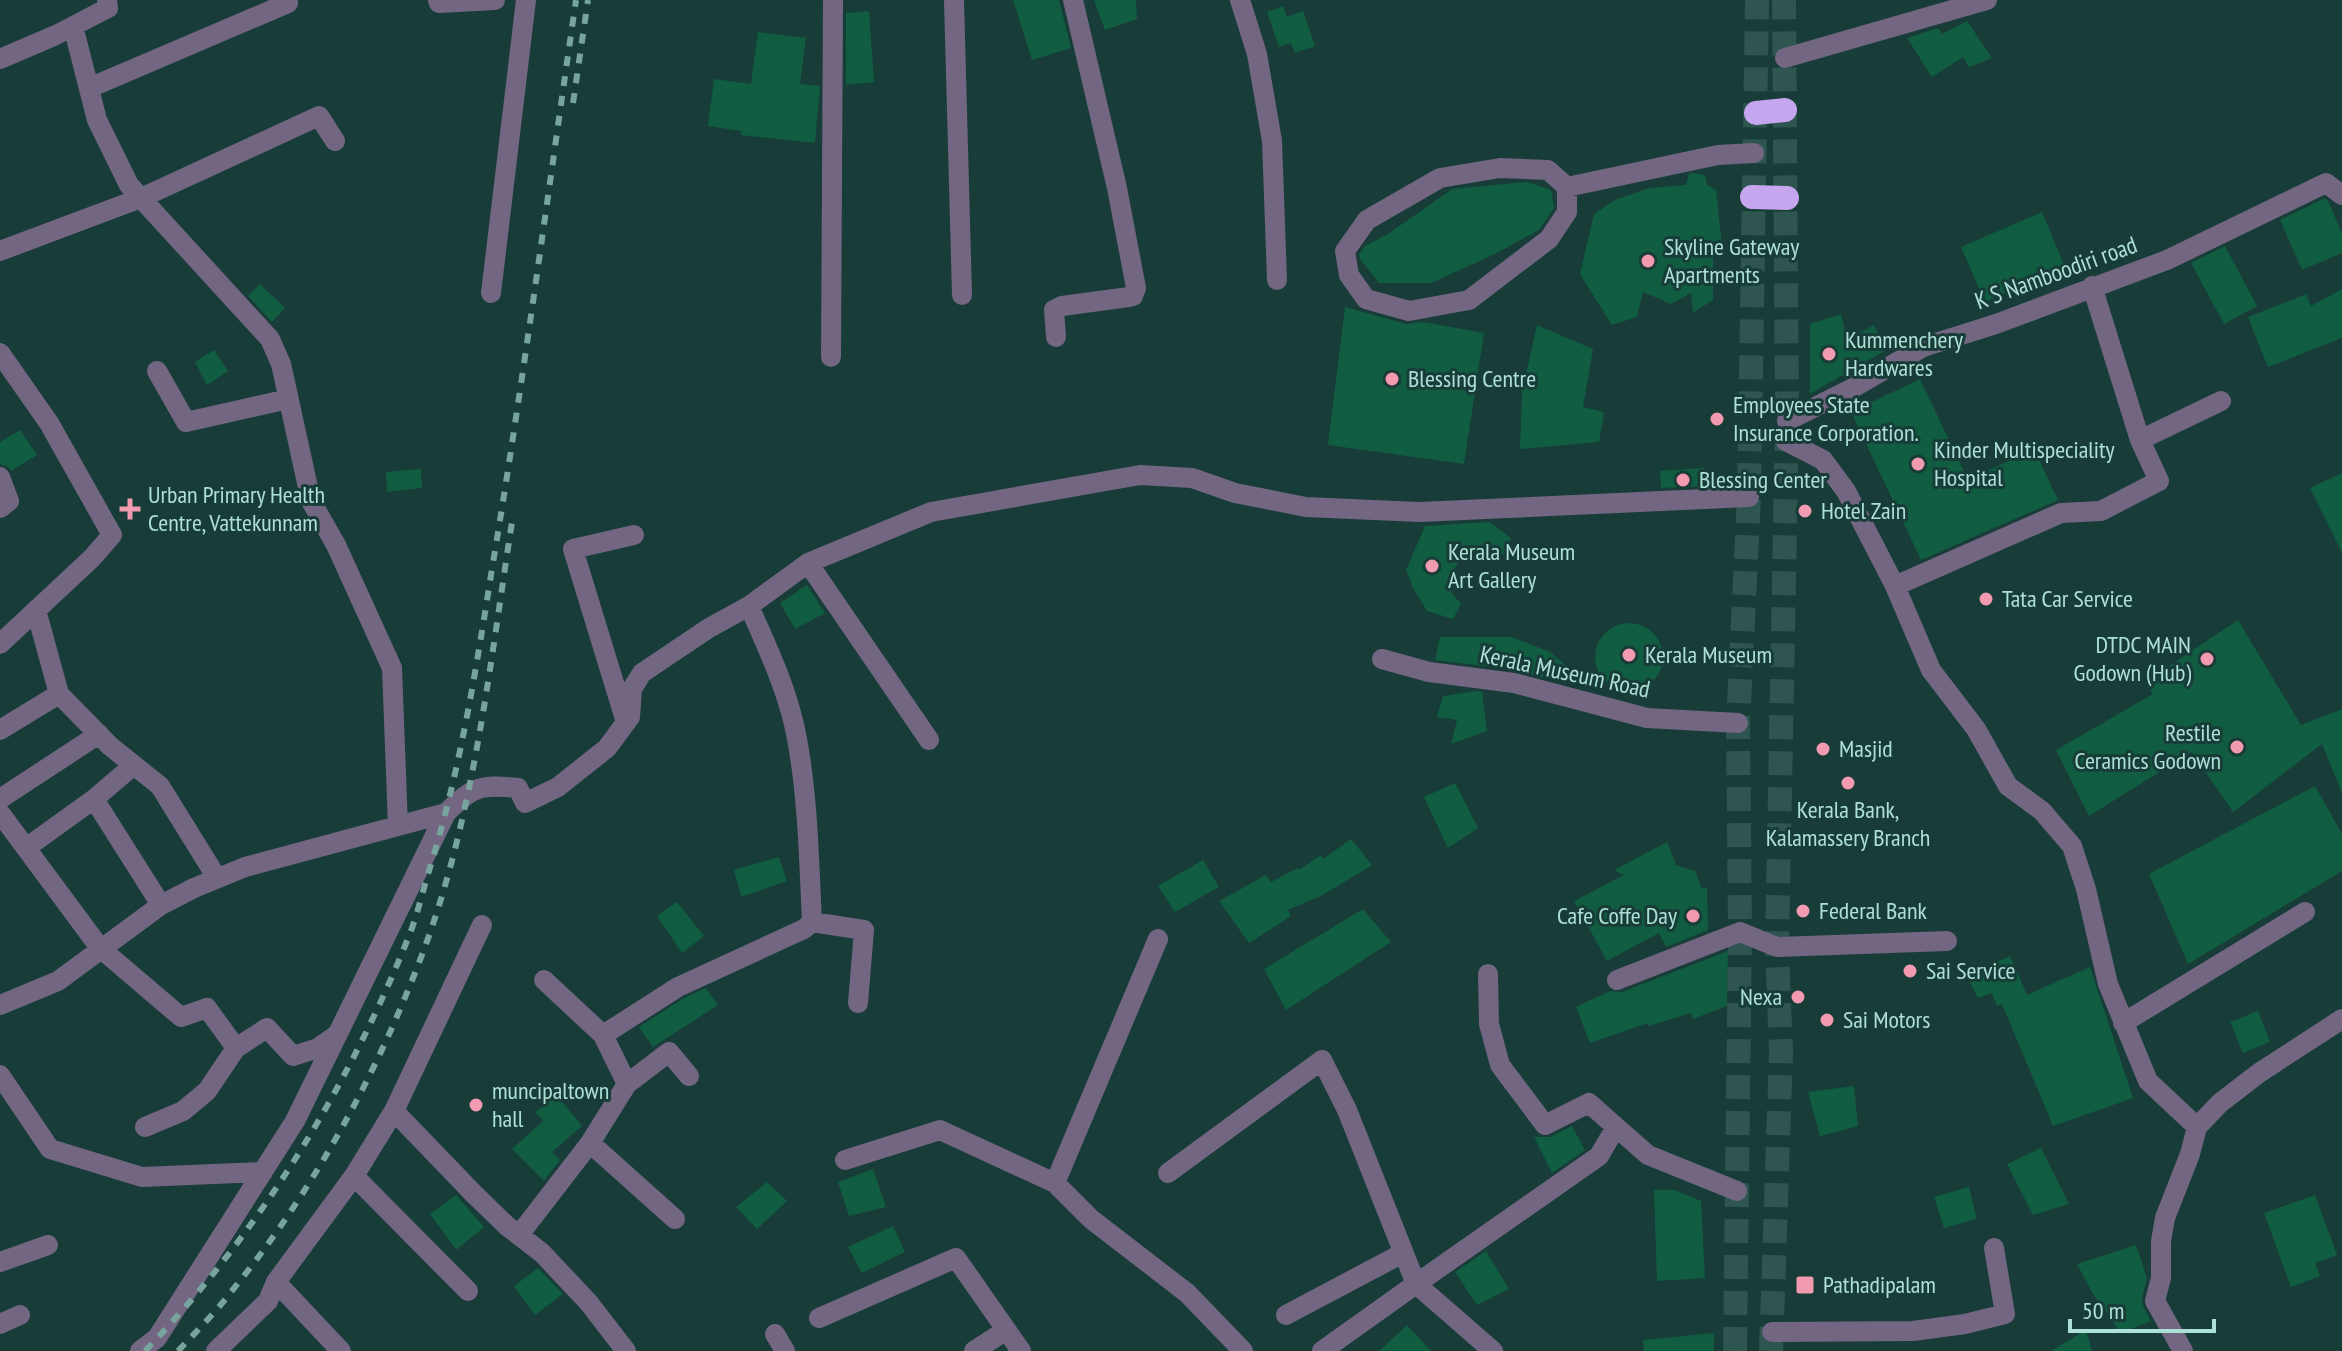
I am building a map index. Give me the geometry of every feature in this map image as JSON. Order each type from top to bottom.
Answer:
[{"type":"highway","points":[[1756,113],[1785,110]]},
{"type":"highway","points":[[1752,197],[1787,198]]},
{"type":"street","points":[[0,59],[108,8],[107,0]]},
{"type":"street","points":[[438,0],[439,3],[495,0]]},
{"type":"street","points":[[491,293],[526,0]]},
{"type":"street","points":[[831,357],[833,0]]},
{"type":"street","points":[[954,0],[962,295]]},
{"type":"street","points":[[1056,337],[1054,310],[1062,306],[1133,296],[1136,288],[1117,188],[1073,0]]},
{"type":"street","points":[[1240,0],[1257,54],[1272,141],[1277,280]]},
{"type":"street","points":[[1785,58],[1987,0]]},
{"type":"street","points":[[89,88],[288,3]]},
{"type":"street","points":[[73,26],[97,120],[129,185],[270,339],[281,364],[311,501],[336,545],[392,668],[398,826]]},
{"type":"street","points":[[0,251],[141,198],[319,116],[335,141]]},
{"type":"street","points":[[1567,187],[1718,155],[1754,153]]},
{"type":"street","points":[[1500,168],[1548,170],[1567,187],[1567,212],[1549,239],[1469,300],[1409,311],[1366,299],[1349,275],[1345,251],[1367,220],[1440,178],[1500,168]]},
{"type":"street","name":"K S Namboodiri road","points":[[1895,586],[1846,491],[1823,460],[1786,431],[1923,347],[1996,324],[2167,260],[2326,183],[2342,195]]},
{"type":"street","points":[[2092,286],[2140,440],[2159,481],[2101,511],[2061,513],[1895,586],[1931,670],[1976,729],[2008,786],[2042,811],[2072,846],[2086,889],[2108,984],[2148,1081],[2197,1127]]},
{"type":"street","points":[[0,353],[49,423],[112,535],[36,610],[2,637]]},
{"type":"street","points":[[157,371],[186,422],[288,399]]},
{"type":"street","points":[[2140,440],[2221,401]]},
{"type":"street","points":[[140,1351],[157,1338],[295,1121],[446,813],[466,793],[494,786],[518,788],[525,803],[558,787],[607,748],[626,723],[630,717],[632,689],[642,673],[709,628],[749,606],[808,563],[931,512],[1140,475],[1192,478],[1235,493],[1306,507],[1419,512],[1749,497]]},
{"type":"street","points":[[0,477],[9,501],[0,508]]},
{"type":"street","points":[[626,723],[573,549],[634,535]]},
{"type":"street","points":[[808,563],[929,740]]},
{"type":"street","points":[[749,606],[777,669],[797,737],[806,815],[812,922]]},
{"type":"street","points":[[36,610],[59,694],[99,734],[160,786],[217,878]]},
{"type":"street","name":"Kerala Museum Road","points":[[1382,659],[1429,672],[1514,683],[1647,718],[1738,723]]},
{"type":"street","points":[[0,730],[59,694]]},
{"type":"street","points":[[0,799],[99,734]]},
{"type":"street","points":[[26,848],[94,799],[134,765]]},
{"type":"street","points":[[94,799],[161,905]]},
{"type":"street","points":[[0,813],[100,948],[181,1017],[207,1008],[236,1048]]},
{"type":"street","points":[[0,1005],[58,981],[161,905],[217,878],[245,867],[446,813]]},
{"type":"street","points":[[2123,1023],[2305,912]]},
{"type":"street","points":[[603,1035],[678,987],[804,929],[812,922],[864,930],[858,1003]]},
{"type":"street","points":[[216,1351],[268,1301],[276,1282],[354,1176],[394,1111],[482,925]]},
{"type":"street","points":[[1617,980],[1740,932],[1777,947],[1947,941]]},
{"type":"street","points":[[1055,1183],[1158,939]]},
{"type":"street","points":[[1488,974],[1489,1024],[1500,1065],[1545,1125],[1589,1103],[1648,1155],[1737,1191]]},
{"type":"street","points":[[544,980],[603,1035],[627,1084]]},
{"type":"street","points":[[2183,1351],[2155,1301],[2161,1278],[2161,1241],[2165,1218],[2197,1127],[2220,1103],[2259,1073],[2342,1019]]},
{"type":"street","points":[[145,1127],[183,1111],[207,1091],[236,1048],[267,1028],[293,1056],[318,1048],[338,1034]]},
{"type":"street","points":[[519,1235],[590,1143],[627,1084],[669,1052],[689,1076]]},
{"type":"street","points":[[1168,1173],[1322,1060],[1347,1110],[1416,1284],[1493,1351]]},
{"type":"street","points":[[0,1075],[50,1149],[142,1177],[263,1172]]},
{"type":"street","points":[[394,1111],[473,1193],[542,1253],[589,1303],[625,1351]]},
{"type":"street","points":[[1322,1351],[1599,1156],[1616,1127]]},
{"type":"street","points":[[845,1160],[940,1130],[1055,1183],[1091,1219],[1187,1293],[1243,1351]]},
{"type":"street","points":[[590,1143],[675,1219]]},
{"type":"street","points":[[354,1176],[468,1291]]},
{"type":"street","points":[[0,1262],[48,1245]]},
{"type":"street","points":[[1772,1332],[1913,1331],[1965,1324],[2005,1314],[1994,1248]]},
{"type":"street","points":[[1286,1315],[1403,1253]]},
{"type":"street","points":[[819,1318],[956,1258],[1021,1351]]},
{"type":"street","points":[[276,1282],[340,1351]]},
{"type":"street","points":[[0,1324],[20,1315]]},
{"type":"street","points":[[974,1351],[1005,1331]]},
{"type":"building","points":[[1013,0],[1059,0],[1071,48],[1032,60]]},
{"type":"building","points":[[1094,0],[1136,0],[1137,19],[1105,30]]},
{"type":"building","points":[[1283,6],[1287,17],[1303,11],[1315,46],[1295,53],[1291,43],[1279,47],[1267,12]]},
{"type":"building","points":[[869,11],[874,82],[846,85],[846,13]]},
{"type":"building","points":[[1967,21],[1992,58],[1969,67],[1963,57],[1932,77],[1907,38],[1938,28],[1942,34]]},
{"type":"building","points":[[758,32],[806,38],[800,84],[820,86],[815,143],[741,135],[741,131],[708,126],[714,79],[751,84]]},
{"type":"building","name":"Skyline Gateway Apartments","points":[[1689,174],[1705,175],[1707,185],[1716,190],[1722,244],[1713,248],[1713,300],[1693,313],[1691,293],[1671,304],[1643,292],[1637,317],[1612,325],[1580,274],[1594,214],[1615,200],[1649,188],[1686,185]]},
{"type":"building","points":[[1527,182],[1551,190],[1554,208],[1539,230],[1493,255],[1431,283],[1379,283],[1360,259],[1359,254],[1365,246],[1388,234],[1452,189]]},
{"type":"building","points":[[2325,198],[2342,233],[2342,253],[2302,270],[2280,220]]},
{"type":"building","points":[[2042,212],[2065,267],[1985,302],[1961,247]]},
{"type":"building","points":[[2225,246],[2257,306],[2224,324],[2191,263]]},
{"type":"building","points":[[260,284],[285,308],[272,322],[248,296]]},
{"type":"building","points":[[2342,289],[2342,338],[2268,367],[2248,317],[2306,294],[2311,306]]},
{"type":"building","points":[[1345,307],[1406,324],[1423,322],[1484,333],[1464,464],[1328,445]]},
{"type":"building","points":[[1841,314],[1847,340],[1874,325],[1886,350],[1810,394],[1810,324]]},
{"type":"building","points":[[1537,325],[1593,349],[1583,407],[1604,412],[1599,442],[1520,449],[1522,392]]},
{"type":"building","points":[[214,350],[228,371],[207,385],[195,362]]},
{"type":"building","name":"Kinder Multispeciality Hospital","points":[[1920,379],[1968,480],[2034,449],[2058,500],[1921,560],[1851,412]]},
{"type":"building","points":[[20,430],[37,455],[11,471],[0,464],[0,442]]},
{"type":"building","name":"Blessing Center","points":[[1704,468],[1706,486],[1661,488],[1660,471]]},
{"type":"building","points":[[421,469],[422,488],[387,492],[386,472]]},
{"type":"building","points":[[2342,473],[2342,553],[2310,488]]},
{"type":"building","name":"Kerala Museum Art Gallery","points":[[1490,522],[1511,538],[1504,554],[1470,556],[1458,563],[1452,572],[1451,592],[1461,604],[1453,619],[1427,611],[1406,570],[1425,526]]},
{"type":"building","points":[[807,585],[825,613],[795,629],[780,603]]},
{"type":"building","points":[[2238,620],[2301,725],[2342,709],[2342,793],[2322,744],[2233,812],[2192,752],[2089,816],[2056,750],[2153,694],[2145,682]]},
{"type":"building","name":"Kerala Museum","points":[[1629,623],[1653,633],[1663,657],[1653,681],[1629,691],[1605,681],[1595,657],[1605,633]]},
{"type":"building","points":[[1440,637],[1512,637],[1550,652],[1569,668],[1559,682],[1516,670],[1435,660]]},
{"type":"building","points":[[1482,692],[1487,731],[1451,744],[1457,720],[1437,717],[1443,696]]},
{"type":"building","points":[[1455,783],[1478,828],[1448,848],[1424,797]]},
{"type":"building","points":[[2315,786],[2342,834],[2342,871],[2188,964],[2149,874]]},
{"type":"building","points":[[1351,839],[1372,865],[1323,895],[1288,910],[1291,916],[1249,943],[1219,901],[1266,875],[1271,882],[1299,870],[1321,855],[1323,859]]},
{"type":"building","points":[[1667,842],[1676,865],[1695,871],[1702,889],[1707,887],[1708,930],[1666,947],[1659,933],[1607,961],[1574,901],[1624,875],[1614,870]]},
{"type":"building","points":[[779,857],[787,881],[741,897],[734,870]]},
{"type":"building","points":[[1203,860],[1219,887],[1175,912],[1158,886]]},
{"type":"building","points":[[677,902],[704,936],[682,953],[657,916]]},
{"type":"building","points":[[1363,909],[1391,942],[1286,1010],[1264,969]]},
{"type":"building","points":[[1728,951],[1727,1006],[1693,1019],[1691,1013],[1649,1026],[1648,1023],[1590,1043],[1576,1007],[1610,991],[1622,992]]},
{"type":"building","points":[[2010,956],[2027,995],[2090,967],[2133,1098],[2053,1126],[2002,1004],[1997,1006],[1992,993],[1978,998],[1966,975]]},
{"type":"building","points":[[706,988],[718,1005],[653,1047],[639,1027],[684,998]]},
{"type":"building","points":[[2258,1011],[2270,1042],[2243,1053],[2230,1022]]},
{"type":"building","points":[[1854,1086],[1858,1126],[1820,1136],[1808,1092]]},
{"type":"building","points":[[557,1096],[582,1126],[552,1152],[560,1160],[544,1181],[512,1149],[543,1121],[535,1112]]},
{"type":"building","points":[[1572,1126],[1585,1150],[1552,1173],[1534,1137],[1550,1137]]},
{"type":"building","points":[[2041,1148],[2069,1204],[2033,1215],[2007,1164]]},
{"type":"building","points":[[873,1169],[886,1207],[849,1216],[838,1182]]},
{"type":"building","points":[[767,1182],[787,1201],[757,1229],[736,1207]]},
{"type":"building","points":[[1969,1187],[1977,1219],[1944,1228],[1934,1197]]},
{"type":"building","points":[[1654,1190],[1675,1190],[1701,1201],[1705,1278],[1657,1281]]},
{"type":"building","points":[[456,1195],[484,1227],[456,1250],[430,1214]]},
{"type":"building","points":[[2315,1195],[2337,1255],[2315,1263],[2320,1276],[2291,1287],[2264,1213]]},
{"type":"building","points":[[893,1226],[905,1252],[862,1273],[848,1247]]},
{"type":"building","points":[[2136,1245],[2147,1278],[2143,1306],[2151,1321],[2121,1333],[2093,1294],[2077,1264]]},
{"type":"building","points":[[1486,1251],[1509,1289],[1477,1305],[1455,1272]]},
{"type":"building","points":[[538,1268],[563,1294],[535,1315],[514,1286]]},
{"type":"building","points":[[1407,1325],[1431,1351],[1379,1351]]},
{"type":"building","points":[[2086,1330],[2092,1351],[2051,1351]]},
{"type":"building","points":[[1714,1333],[1714,1351],[1644,1351],[1643,1340]]},
{"type":"tunnel","points":[[1735,1351],[1740,932],[1738,723],[1749,497],[1757,0]]},
{"type":"tunnel","points":[[1771,1351],[1781,1052],[1777,947],[1787,421],[1784,0]]},
{"type":"railway","points":[[145,1351],[226,1258],[297,1156],[358,1048],[385,993],[414,921],[449,800],[472,688],[514,432],[576,0]]},
{"type":"railway","points":[[573,103],[588,0]]},
{"type":"railway","points":[[178,1351],[262,1253],[317,1170],[366,1082],[408,991],[443,893],[469,788],[512,522]]},
{"type":"place","name":"Skyline Gateway Apartments","points":[[1648,261]]},
{"type":"place","name":"Kummenchery Hardwares","points":[[1829,354]]},
{"type":"place","name":"Blessing Centre","points":[[1392,379]]},
{"type":"place","name":"Employees State Insurance Corporation.","points":[[1717,419]]},
{"type":"place","name":"Kinder Multispeciality Hospital","points":[[1918,464]]},
{"type":"place","name":"Blessing Center","points":[[1683,480]]},
{"type":"place","name":"Urban Primary Health Centre, Vattekunnam","points":[[130,509]]},
{"type":"place","name":"Hotel Zain","points":[[1805,511]]},
{"type":"place","name":"Kerala Museum Art Gallery","points":[[1432,566]]},
{"type":"place","name":"Tata Car Service","points":[[1986,599]]},
{"type":"place","name":"Kerala Museum","points":[[1629,655]]},
{"type":"place","name":"DTDC MAIN Godown (Hub)","points":[[2207,659]]},
{"type":"place","name":"Restile Ceramics Godown","points":[[2237,747]]},
{"type":"place","name":"Masjid","points":[[1823,749]]},
{"type":"place","name":"Kerala Bank, Kalamassery Branch","points":[[1848,783]]},
{"type":"place","name":"Federal Bank","points":[[1803,911]]},
{"type":"place","name":"Cafe Coffe Day","points":[[1693,916]]},
{"type":"place","name":"Sai Service","points":[[1910,971]]},
{"type":"place","name":"Nexa","points":[[1798,997]]},
{"type":"place","name":"Sai Motors","points":[[1827,1020]]},
{"type":"place","name":"muncipaltown hall","points":[[476,1105]]},
{"type":"place","name":"Pathadipalam","points":[[1805,1285]]}]
